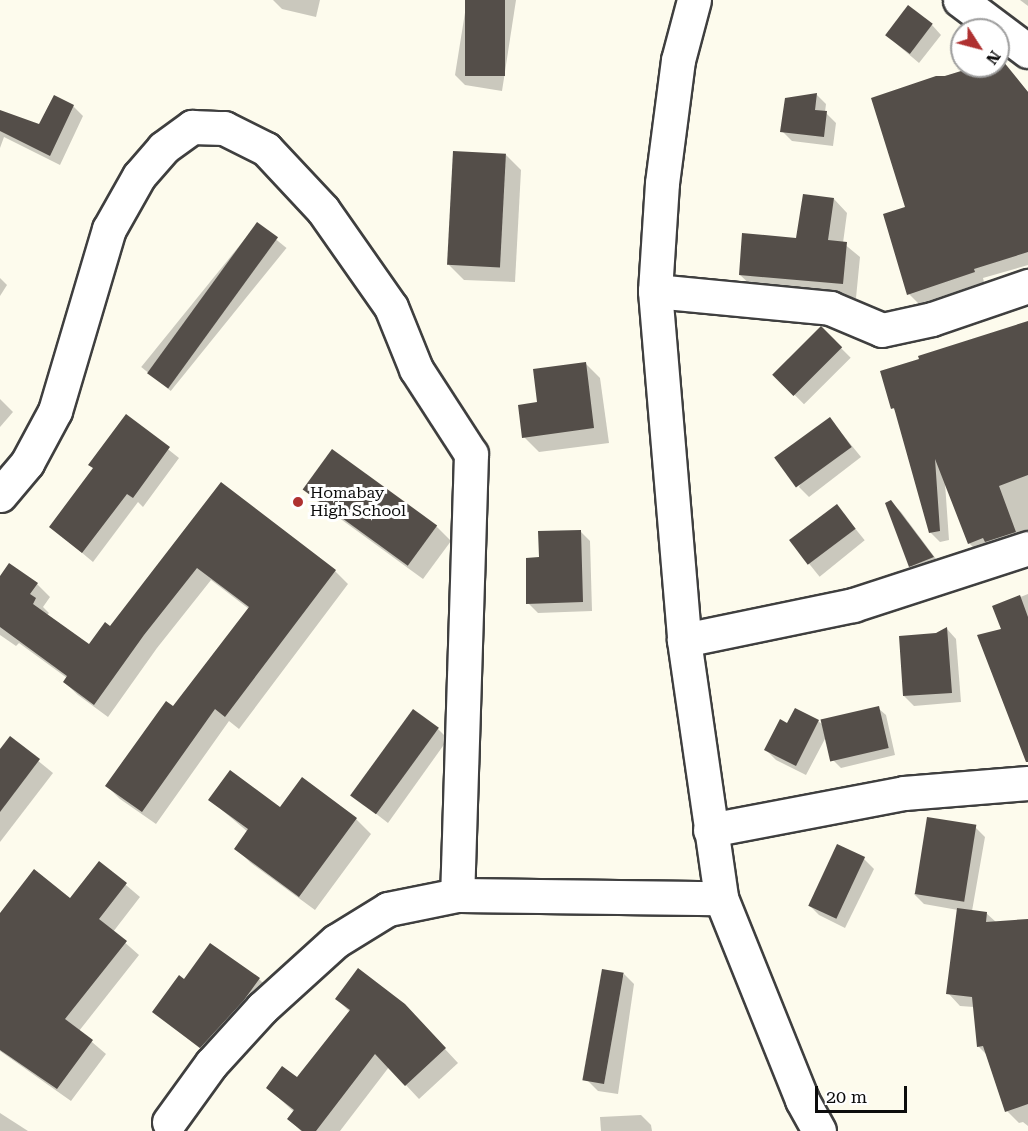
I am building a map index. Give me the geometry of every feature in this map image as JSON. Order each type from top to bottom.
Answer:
[{"type":"street","points":[[694,0],[678,60],[662,183],[655,291],[684,640],[721,897],[802,1100],[819,1131]]},
{"type":"street","points":[[960,0],[1028,51]]},
{"type":"street","points":[[0,495],[27,463],[55,411],[109,229],[139,176],[163,148],[192,127],[224,128],[266,148],[323,210],[391,307],[416,369],[471,454],[457,895]]},
{"type":"street","points":[[655,291],[830,308],[882,330],[932,319],[1028,286]]},
{"type":"street","points":[[684,640],[853,605],[1028,548]]},
{"type":"street","points":[[710,830],[904,793],[1028,783]]},
{"type":"street","points":[[169,1122],[211,1064],[262,1008],[336,940],[388,909],[457,895],[721,897]]},
{"type":"building","points":[[465,0],[505,0],[505,76],[465,76]]},
{"type":"building","points":[[908,5],[933,24],[910,54],[885,35]]},
{"type":"building","points":[[1010,70],[1028,92],[1028,252],[974,269],[975,272],[907,295],[883,214],[905,207],[871,98],[936,76],[950,74],[950,78],[1010,78]]},
{"type":"building","points":[[817,93],[815,110],[827,111],[824,137],[780,132],[785,98]]},
{"type":"building","points":[[54,95],[74,105],[50,156],[0,131],[0,110],[39,124]]},
{"type":"building","points":[[453,151],[506,154],[500,268],[447,265]]},
{"type":"building","points":[[803,194],[834,198],[828,240],[847,242],[843,284],[739,275],[742,233],[796,238]]},
{"type":"building","points":[[257,222],[278,237],[168,389],[147,373]]},
{"type":"building","points":[[1028,321],[1028,475],[999,486],[1016,532],[985,542],[983,538],[968,544],[935,459],[940,531],[929,533],[894,408],[891,409],[880,371],[919,359],[918,356]]},
{"type":"building","points":[[821,326],[842,347],[793,396],[772,375]]},
{"type":"building","points":[[586,362],[594,428],[522,438],[518,405],[537,402],[533,369]]},
{"type":"building","points":[[126,414],[170,447],[133,498],[127,494],[82,553],[49,527],[93,468],[88,465]]},
{"type":"building","points":[[830,417],[852,447],[796,487],[774,458]]},
{"type":"building","points":[[332,449],[437,525],[408,566],[303,489]]},
{"type":"building","points":[[221,482],[336,570],[225,717],[215,709],[142,812],[105,786],[166,701],[173,706],[249,607],[197,568],[144,635],[94,705],[63,682],[67,676],[0,627],[0,576],[9,563],[38,583],[30,594],[36,598],[33,604],[89,644],[105,622],[110,626]]},
{"type":"building","points":[[891,500],[934,557],[909,567],[885,503]]},
{"type":"building","points":[[837,504],[856,529],[808,565],[789,540]]},
{"type":"building","points":[[581,530],[583,602],[526,604],[526,558],[539,557],[538,531]]},
{"type":"building","points":[[1020,595],[1028,617],[1028,762],[1026,762],[977,635],[1001,629],[992,606]]},
{"type":"building","points":[[947,627],[952,693],[903,696],[899,636],[936,633]]},
{"type":"building","points":[[879,706],[889,748],[830,761],[821,719]]},
{"type":"building","points":[[795,708],[819,720],[796,766],[764,750],[780,719],[787,723]]},
{"type":"building","points":[[413,709],[439,728],[376,814],[350,796]]},
{"type":"building","points":[[10,736],[40,759],[0,812],[0,749]]},
{"type":"building","points":[[230,770],[280,807],[302,777],[357,818],[299,897],[234,849],[248,829],[208,800]]},
{"type":"building","points":[[927,817],[976,825],[964,902],[915,894]]},
{"type":"building","points":[[837,844],[865,857],[836,919],[808,906]]},
{"type":"building","points":[[99,861],[127,883],[99,919],[127,941],[65,1019],[93,1040],[57,1089],[0,1050],[0,913],[34,869],[70,898]]},
{"type":"building","points":[[957,908],[987,912],[986,922],[1028,919],[1028,1104],[1005,1112],[983,1046],[977,1047],[972,997],[946,994]]},
{"type":"building","points":[[210,943],[260,978],[244,1000],[200,1048],[152,1012],[179,975],[184,979]]},
{"type":"building","points":[[358,968],[405,1004],[446,1048],[405,1086],[375,1054],[316,1131],[302,1131],[287,1119],[294,1110],[266,1088],[282,1066],[297,1077],[350,1010],[335,999]]},
{"type":"building","points":[[602,969],[624,973],[604,1084],[582,1080]]},
{"type":"place","name":"Homabay High School","points":[[298,502]]}]
